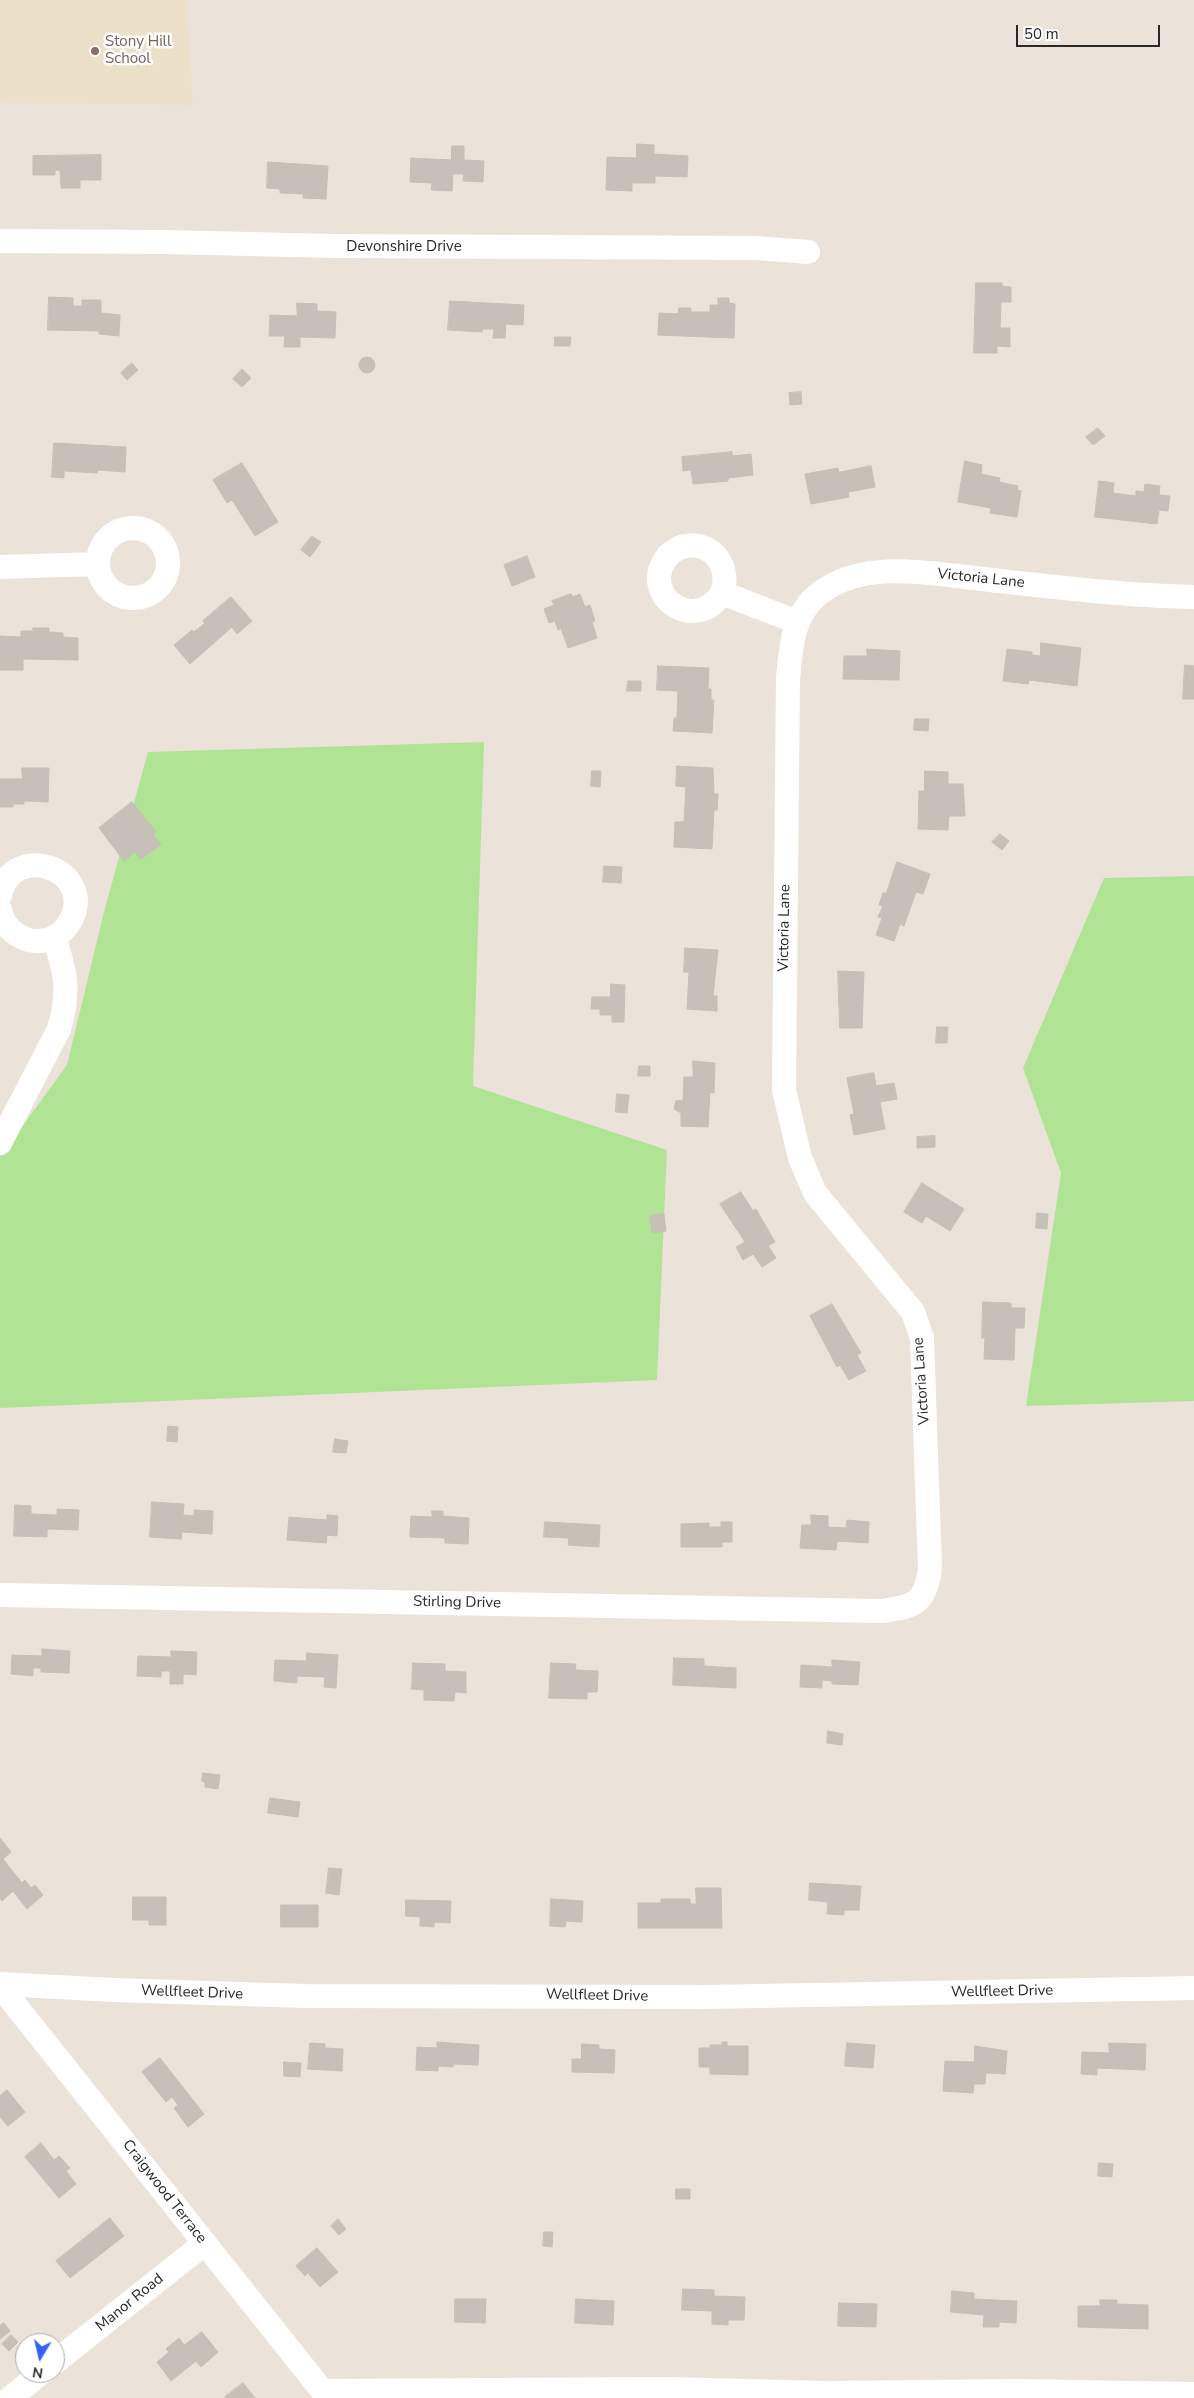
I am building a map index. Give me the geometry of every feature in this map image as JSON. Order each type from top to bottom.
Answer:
[{"type":"street","name":"Devonshire Drive","points":[[0,242],[756,248],[808,252]]},
{"type":"street","points":[[0,567],[98,564]]},
{"type":"street","name":"Victoria Lane","points":[[914,1604],[926,1591],[930,1570],[922,1338],[913,1312],[814,1193],[800,1158],[784,1090],[788,679],[796,622],[819,594],[834,584],[866,574],[885,572],[925,573],[1116,593],[1194,597]]},
{"type":"street","points":[[722,593],[796,622]]},
{"type":"street","points":[[0,895],[9,877],[23,868],[39,865],[47,866],[62,874],[72,887],[75,904],[74,912],[67,926],[54,937],[38,941],[22,938],[9,928],[0,910]]},
{"type":"street","points":[[0,1142],[59,1029],[64,1013],[67,983],[54,937]]},
{"type":"street","name":"Stirling Drive","points":[[0,1596],[882,1611],[914,1604]]},
{"type":"street","name":"Wellfleet Drive","points":[[0,1985],[304,1996],[704,1997],[1194,1988]]},
{"type":"street","name":"Craigwood Terrace","points":[[0,1985],[325,2394]]},
{"type":"street","name":"Manor Road","points":[[65,2354],[204,2243]]},
{"type":"street","points":[[10,2398],[29,2383]]},
{"type":"street","points":[[325,2394],[665,2389],[827,2393],[1018,2391],[1194,2394]]},
{"type":"shaded area","name":"Stony Hill School","points":[[0,0],[187,0],[193,105],[0,103]]},
{"type":"green space","points":[[484,742],[473,1086],[667,1150],[657,1380],[0,1408],[0,1157],[67,1065],[104,912],[148,752]]},
{"type":"green space","points":[[1194,876],[1194,1401],[1026,1406],[1061,1173],[1023,1068],[1104,878]]},
{"type":"building","points":[[637,144],[654,145],[654,154],[688,156],[687,177],[655,176],[655,183],[632,183],[632,191],[606,190],[607,157],[636,158]]},
{"type":"building","points":[[452,146],[464,146],[464,160],[484,161],[483,182],[463,181],[464,174],[453,174],[452,191],[431,190],[432,183],[410,182],[411,158],[451,160]]},
{"type":"building","points":[[101,155],[101,180],[80,180],[80,188],[61,188],[60,170],[55,170],[55,175],[33,175],[33,156]]},
{"type":"building","points":[[268,162],[328,166],[326,199],[303,198],[303,194],[280,193],[280,189],[267,188]]},
{"type":"building","points":[[976,283],[1002,283],[1002,286],[1011,287],[1011,302],[1001,302],[1000,328],[1010,328],[1010,347],[997,346],[997,353],[974,353]]},
{"type":"building","points":[[49,297],[73,298],[73,306],[82,306],[82,300],[101,300],[101,313],[120,315],[119,336],[99,334],[99,331],[48,330]]},
{"type":"building","points":[[718,298],[729,298],[729,303],[735,304],[734,338],[658,335],[659,313],[678,314],[679,308],[691,308],[691,312],[710,312],[710,305],[718,305]]},
{"type":"building","points":[[450,301],[524,305],[523,325],[506,324],[505,338],[493,338],[494,329],[483,329],[482,332],[448,330]]},
{"type":"building","points":[[297,303],[317,304],[317,311],[336,312],[335,338],[300,337],[300,347],[284,347],[285,336],[269,336],[270,315],[297,316]]},
{"type":"building","points":[[555,337],[571,337],[570,346],[555,346]]},
{"type":"building","points":[[367,357],[375,365],[367,373],[359,365]]},
{"type":"building","points":[[132,363],[138,370],[127,380],[121,373]]},
{"type":"building","points":[[242,369],[251,378],[242,387],[233,379]]},
{"type":"building","points":[[801,392],[802,404],[790,405],[789,393]]},
{"type":"building","points":[[1098,428],[1105,436],[1093,445],[1086,437]]},
{"type":"building","points":[[54,443],[126,447],[125,472],[98,470],[97,473],[64,471],[64,478],[52,477]]},
{"type":"building","points":[[732,452],[732,456],[751,454],[753,475],[728,478],[728,481],[693,484],[691,470],[683,471],[682,457]]},
{"type":"building","points":[[965,461],[982,465],[981,474],[1000,478],[999,482],[1018,486],[1017,490],[1021,491],[1017,517],[990,513],[991,508],[958,502]]},
{"type":"building","points":[[242,463],[278,522],[255,536],[232,500],[227,503],[213,480]]},
{"type":"building","points":[[871,466],[875,487],[848,492],[849,497],[811,504],[805,474],[838,468],[839,472]]},
{"type":"building","points":[[1099,481],[1114,483],[1113,493],[1136,496],[1136,491],[1144,492],[1145,484],[1160,486],[1159,495],[1170,496],[1168,511],[1159,510],[1157,524],[1095,517]]},
{"type":"building","points":[[312,536],[321,542],[310,557],[301,550]]},
{"type":"building","points":[[527,556],[535,577],[512,586],[504,565]]},
{"type":"building","points":[[571,594],[573,597],[580,594],[585,607],[590,605],[595,621],[592,622],[597,638],[568,648],[561,628],[558,630],[555,621],[549,623],[544,609],[554,605],[552,601]]},
{"type":"building","points":[[231,597],[252,621],[237,634],[232,627],[190,664],[174,645],[192,630],[194,632],[205,623],[203,621]]},
{"type":"building","points":[[33,628],[49,628],[49,632],[63,633],[63,637],[78,638],[78,660],[23,659],[23,670],[0,670],[0,636],[21,637],[21,631],[33,631]]},
{"type":"building","points":[[1041,643],[1081,648],[1077,686],[1029,680],[1028,684],[1003,681],[1007,649],[1032,652],[1032,655],[1040,656]]},
{"type":"building","points":[[867,649],[900,651],[899,680],[843,679],[844,656],[867,656]]},
{"type":"building","points":[[1185,665],[1194,666],[1194,699],[1183,699]]},
{"type":"building","points":[[658,666],[709,668],[708,689],[711,689],[711,700],[714,700],[712,733],[673,731],[674,718],[677,718],[678,691],[657,690]]},
{"type":"building","points":[[628,681],[641,681],[641,691],[627,691]]},
{"type":"building","points":[[915,719],[929,719],[928,731],[914,730]]},
{"type":"building","points":[[677,766],[713,768],[714,794],[718,794],[717,810],[714,810],[712,849],[674,847],[675,822],[684,822],[686,787],[676,786]]},
{"type":"building","points":[[22,768],[49,768],[48,802],[24,801],[24,804],[13,804],[13,807],[0,807],[0,779],[22,779]]},
{"type":"building","points":[[592,771],[601,771],[600,787],[591,786]]},
{"type":"building","points":[[925,771],[948,772],[948,784],[963,784],[965,816],[949,816],[948,830],[918,829],[919,791],[924,791]]},
{"type":"building","points":[[132,802],[156,832],[153,835],[161,844],[141,859],[135,852],[124,861],[99,828]]},
{"type":"building","points":[[1000,834],[1009,841],[1002,850],[992,842]]},
{"type":"building","points":[[897,862],[930,874],[923,894],[916,892],[904,926],[900,924],[894,941],[876,935],[882,918],[878,917],[883,906],[879,905],[883,893],[886,893]]},
{"type":"building","points":[[604,866],[622,867],[621,883],[603,882]]},
{"type":"building","points":[[685,948],[718,950],[713,996],[717,996],[717,1011],[687,1009],[689,972],[684,972]]},
{"type":"building","points":[[838,971],[864,972],[862,1028],[840,1028]]},
{"type":"building","points":[[611,984],[625,985],[624,1022],[612,1022],[612,1015],[600,1015],[600,1009],[591,1009],[592,997],[610,997]]},
{"type":"building","points":[[937,1027],[948,1027],[947,1043],[936,1043]]},
{"type":"building","points":[[693,1061],[715,1063],[714,1093],[710,1092],[708,1127],[681,1126],[681,1113],[674,1109],[676,1101],[683,1100],[684,1077],[693,1077]]},
{"type":"building","points":[[639,1066],[650,1066],[650,1076],[638,1076]]},
{"type":"building","points":[[874,1073],[876,1086],[894,1083],[897,1099],[880,1102],[885,1129],[854,1135],[850,1115],[854,1114],[847,1078]]},
{"type":"building","points":[[617,1094],[629,1095],[627,1113],[616,1112]]},
{"type":"building","points":[[935,1136],[935,1147],[917,1148],[917,1137]]},
{"type":"building","points":[[922,1183],[964,1209],[950,1231],[926,1216],[922,1223],[904,1212]]},
{"type":"building","points":[[741,1192],[753,1211],[756,1209],[775,1242],[768,1246],[776,1258],[762,1267],[753,1254],[743,1260],[736,1247],[745,1242],[720,1204]]},
{"type":"building","points":[[1037,1213],[1048,1214],[1047,1229],[1036,1228]]},
{"type":"building","points":[[664,1214],[666,1231],[652,1233],[650,1216]]},
{"type":"building","points":[[983,1302],[1011,1303],[1011,1308],[1025,1308],[1024,1328],[1015,1328],[1014,1360],[984,1359],[985,1338],[982,1338]]},
{"type":"building","points":[[832,1304],[861,1353],[857,1355],[866,1371],[849,1380],[840,1365],[837,1367],[810,1316]]},
{"type":"building","points":[[168,1426],[178,1427],[177,1442],[167,1441]]},
{"type":"building","points":[[335,1439],[348,1441],[346,1453],[333,1452]]},
{"type":"building","points":[[152,1502],[184,1504],[183,1515],[194,1516],[194,1510],[213,1511],[212,1534],[182,1532],[181,1539],[150,1537]]},
{"type":"building","points":[[15,1505],[31,1506],[31,1514],[57,1515],[57,1509],[79,1510],[78,1530],[47,1529],[47,1537],[14,1536]]},
{"type":"building","points":[[432,1511],[443,1511],[443,1516],[469,1518],[468,1544],[445,1543],[445,1538],[410,1537],[411,1516],[432,1517]]},
{"type":"building","points":[[327,1515],[338,1516],[337,1536],[327,1535],[326,1543],[287,1540],[289,1517],[327,1520]]},
{"type":"building","points":[[811,1515],[828,1516],[828,1527],[846,1528],[847,1520],[869,1522],[868,1543],[837,1541],[836,1550],[800,1548],[802,1525],[811,1525]]},
{"type":"building","points":[[545,1522],[600,1525],[599,1547],[568,1545],[569,1538],[544,1537]]},
{"type":"building","points":[[721,1522],[732,1522],[732,1542],[722,1542],[722,1547],[681,1547],[681,1524],[709,1523],[709,1527],[721,1527]]},
{"type":"building","points":[[42,1649],[70,1651],[69,1673],[41,1672],[41,1668],[33,1668],[33,1676],[11,1674],[12,1655],[42,1656]]},
{"type":"building","points":[[171,1651],[197,1652],[196,1675],[183,1674],[183,1684],[170,1684],[170,1671],[161,1671],[161,1677],[137,1676],[138,1656],[171,1657]]},
{"type":"building","points":[[307,1653],[338,1655],[336,1688],[324,1687],[325,1677],[297,1676],[297,1683],[274,1681],[275,1660],[306,1661]]},
{"type":"building","points":[[674,1658],[704,1659],[704,1666],[736,1668],[736,1688],[673,1685]]},
{"type":"building","points":[[832,1660],[860,1662],[858,1685],[832,1684],[832,1681],[822,1680],[822,1688],[800,1687],[801,1665],[832,1667]]},
{"type":"building","points":[[413,1663],[445,1664],[445,1671],[466,1672],[466,1693],[455,1692],[454,1701],[424,1700],[424,1690],[412,1689]]},
{"type":"building","points":[[551,1663],[576,1664],[575,1670],[598,1671],[597,1692],[587,1692],[587,1699],[549,1698]]},
{"type":"building","points":[[828,1731],[843,1734],[842,1745],[827,1743]]},
{"type":"building","points":[[203,1773],[220,1775],[218,1789],[205,1787],[205,1782],[202,1781]]},
{"type":"building","points":[[270,1798],[300,1802],[298,1817],[268,1813]]},
{"type":"building","points":[[0,1838],[11,1852],[3,1859],[22,1883],[25,1880],[31,1888],[35,1885],[43,1895],[27,1909],[13,1891],[2,1901],[0,1898]]},
{"type":"building","points":[[329,1868],[342,1869],[339,1895],[326,1893]]},
{"type":"building","points":[[810,1883],[861,1886],[859,1910],[844,1910],[844,1915],[827,1914],[828,1902],[809,1900]]},
{"type":"building","points":[[696,1888],[721,1888],[722,1928],[638,1928],[638,1903],[661,1903],[661,1899],[690,1899],[690,1904],[696,1904]]},
{"type":"building","points":[[133,1897],[166,1897],[166,1925],[149,1925],[149,1920],[133,1920]]},
{"type":"building","points":[[551,1899],[583,1901],[582,1922],[566,1921],[565,1927],[550,1926]]},
{"type":"building","points":[[406,1900],[451,1901],[450,1923],[434,1922],[434,1927],[420,1926],[420,1917],[406,1916]]},
{"type":"building","points":[[281,1905],[318,1905],[318,1927],[281,1927]]},
{"type":"building","points":[[437,2042],[479,2045],[478,2065],[453,2064],[453,2067],[438,2066],[438,2071],[416,2070],[417,2047],[437,2048]]},
{"type":"building","points":[[722,2042],[727,2042],[727,2046],[748,2046],[748,2075],[710,2074],[710,2067],[699,2067],[699,2048],[710,2048],[710,2045],[722,2045]]},
{"type":"building","points":[[310,2043],[325,2044],[325,2048],[343,2049],[342,2071],[308,2069]]},
{"type":"building","points":[[847,2043],[875,2045],[873,2068],[845,2066]]},
{"type":"building","points":[[1109,2043],[1146,2044],[1145,2070],[1097,2068],[1097,2075],[1081,2074],[1082,2052],[1109,2053]]},
{"type":"building","points":[[582,2044],[599,2045],[599,2049],[615,2050],[614,2073],[572,2072],[572,2059],[581,2059]]},
{"type":"building","points":[[975,2046],[1007,2051],[1005,2074],[986,2073],[985,2084],[974,2084],[973,2093],[943,2091],[945,2061],[974,2062]]},
{"type":"building","points":[[160,2058],[204,2114],[188,2127],[174,2108],[178,2105],[172,2097],[166,2102],[142,2072]]},
{"type":"building","points":[[284,2062],[301,2063],[300,2077],[284,2076]]},
{"type":"building","points":[[7,2090],[25,2112],[8,2126],[0,2117],[0,2096]]},
{"type":"building","points":[[41,2143],[54,2160],[59,2156],[70,2168],[66,2171],[76,2184],[59,2198],[25,2157]]},
{"type":"building","points":[[1099,2163],[1113,2164],[1112,2177],[1098,2176]]},
{"type":"building","points":[[676,2189],[690,2189],[690,2199],[676,2199]]},
{"type":"building","points":[[110,2218],[124,2236],[70,2278],[56,2261]]},
{"type":"building","points":[[338,2219],[346,2229],[339,2235],[331,2226]]},
{"type":"building","points":[[544,2232],[553,2232],[552,2247],[543,2246]]},
{"type":"building","points":[[317,2248],[338,2272],[320,2287],[308,2273],[305,2276],[296,2266]]},
{"type":"building","points":[[683,2289],[714,2290],[714,2296],[745,2297],[744,2320],[728,2320],[728,2325],[712,2324],[712,2311],[682,2310]]},
{"type":"building","points":[[952,2291],[974,2293],[974,2299],[1017,2301],[1016,2323],[999,2322],[999,2327],[983,2327],[984,2315],[951,2312]]},
{"type":"building","points":[[455,2299],[486,2299],[485,2323],[455,2322]]},
{"type":"building","points":[[576,2299],[614,2301],[613,2325],[575,2323]]},
{"type":"building","points":[[1100,2300],[1117,2300],[1117,2304],[1148,2305],[1148,2329],[1078,2327],[1078,2306],[1100,2306]]},
{"type":"building","points":[[839,2303],[877,2304],[876,2327],[838,2326]]},
{"type":"building","points":[[4,2323],[10,2331],[0,2339],[0,2326]]},
{"type":"building","points":[[202,2332],[218,2352],[201,2367],[196,2361],[171,2381],[157,2362],[169,2352],[166,2349],[179,2338],[184,2345]]},
{"type":"building","points":[[11,2335],[15,2339],[15,2345],[9,2351],[2,2344]]},
{"type":"building","points":[[243,2383],[255,2398],[225,2397]]},
{"type":"place","name":"Stony Hill School","points":[[95,51]]}]
